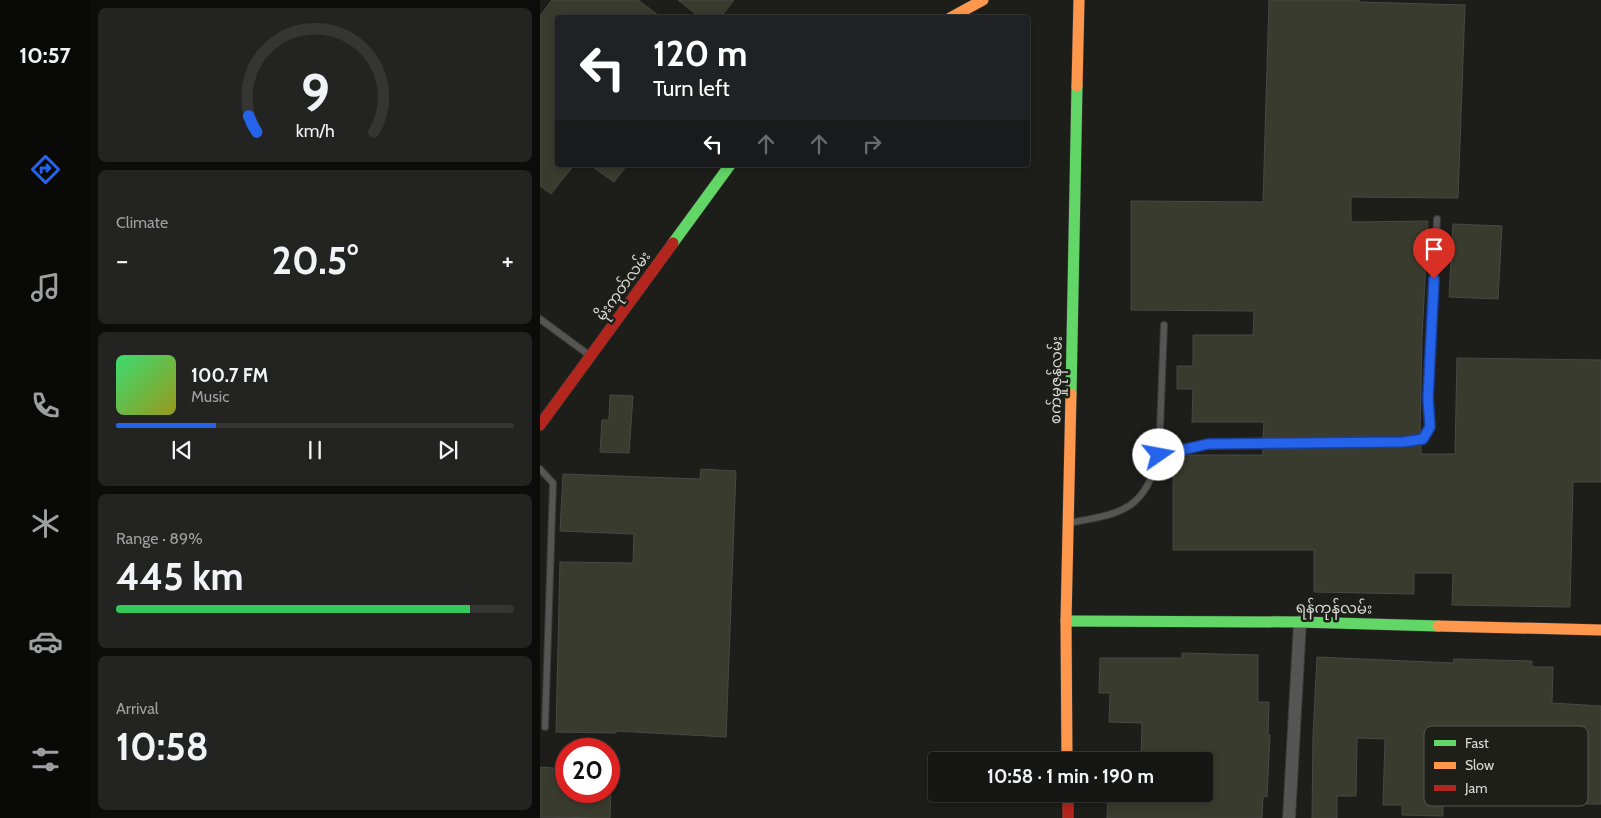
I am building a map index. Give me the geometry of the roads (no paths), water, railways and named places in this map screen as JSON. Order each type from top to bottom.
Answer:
[{"type":"street","points":[[955,15],[982,0]]},
{"type":"street","name":"စက်မှုဇုန်လမ်း","points":[[1067,752],[1066,621],[1079,0]]},
{"type":"street","name":"မိုးကုတ်လမ်း","points":[[540,424],[729,167]]},
{"type":"street","name":"ရန်ကုန်လမ်း","points":[[1066,621],[1300,622],[1601,630]]},
{"type":"street","points":[[1289,818],[1300,622]]},
{"type":"street","points":[[1068,802],[1068,818]]},
{"type":"lane","points":[[1159,455],[1208,444],[1403,442],[1423,439],[1430,427],[1428,398],[1437,219]]},
{"type":"lane","points":[[540,319],[590,356]]},
{"type":"lane","points":[[1068,523],[1116,514],[1137,502],[1154,470],[1159,455],[1164,325]]},
{"type":"lane","points":[[540,469],[552,483],[545,727]]}]
